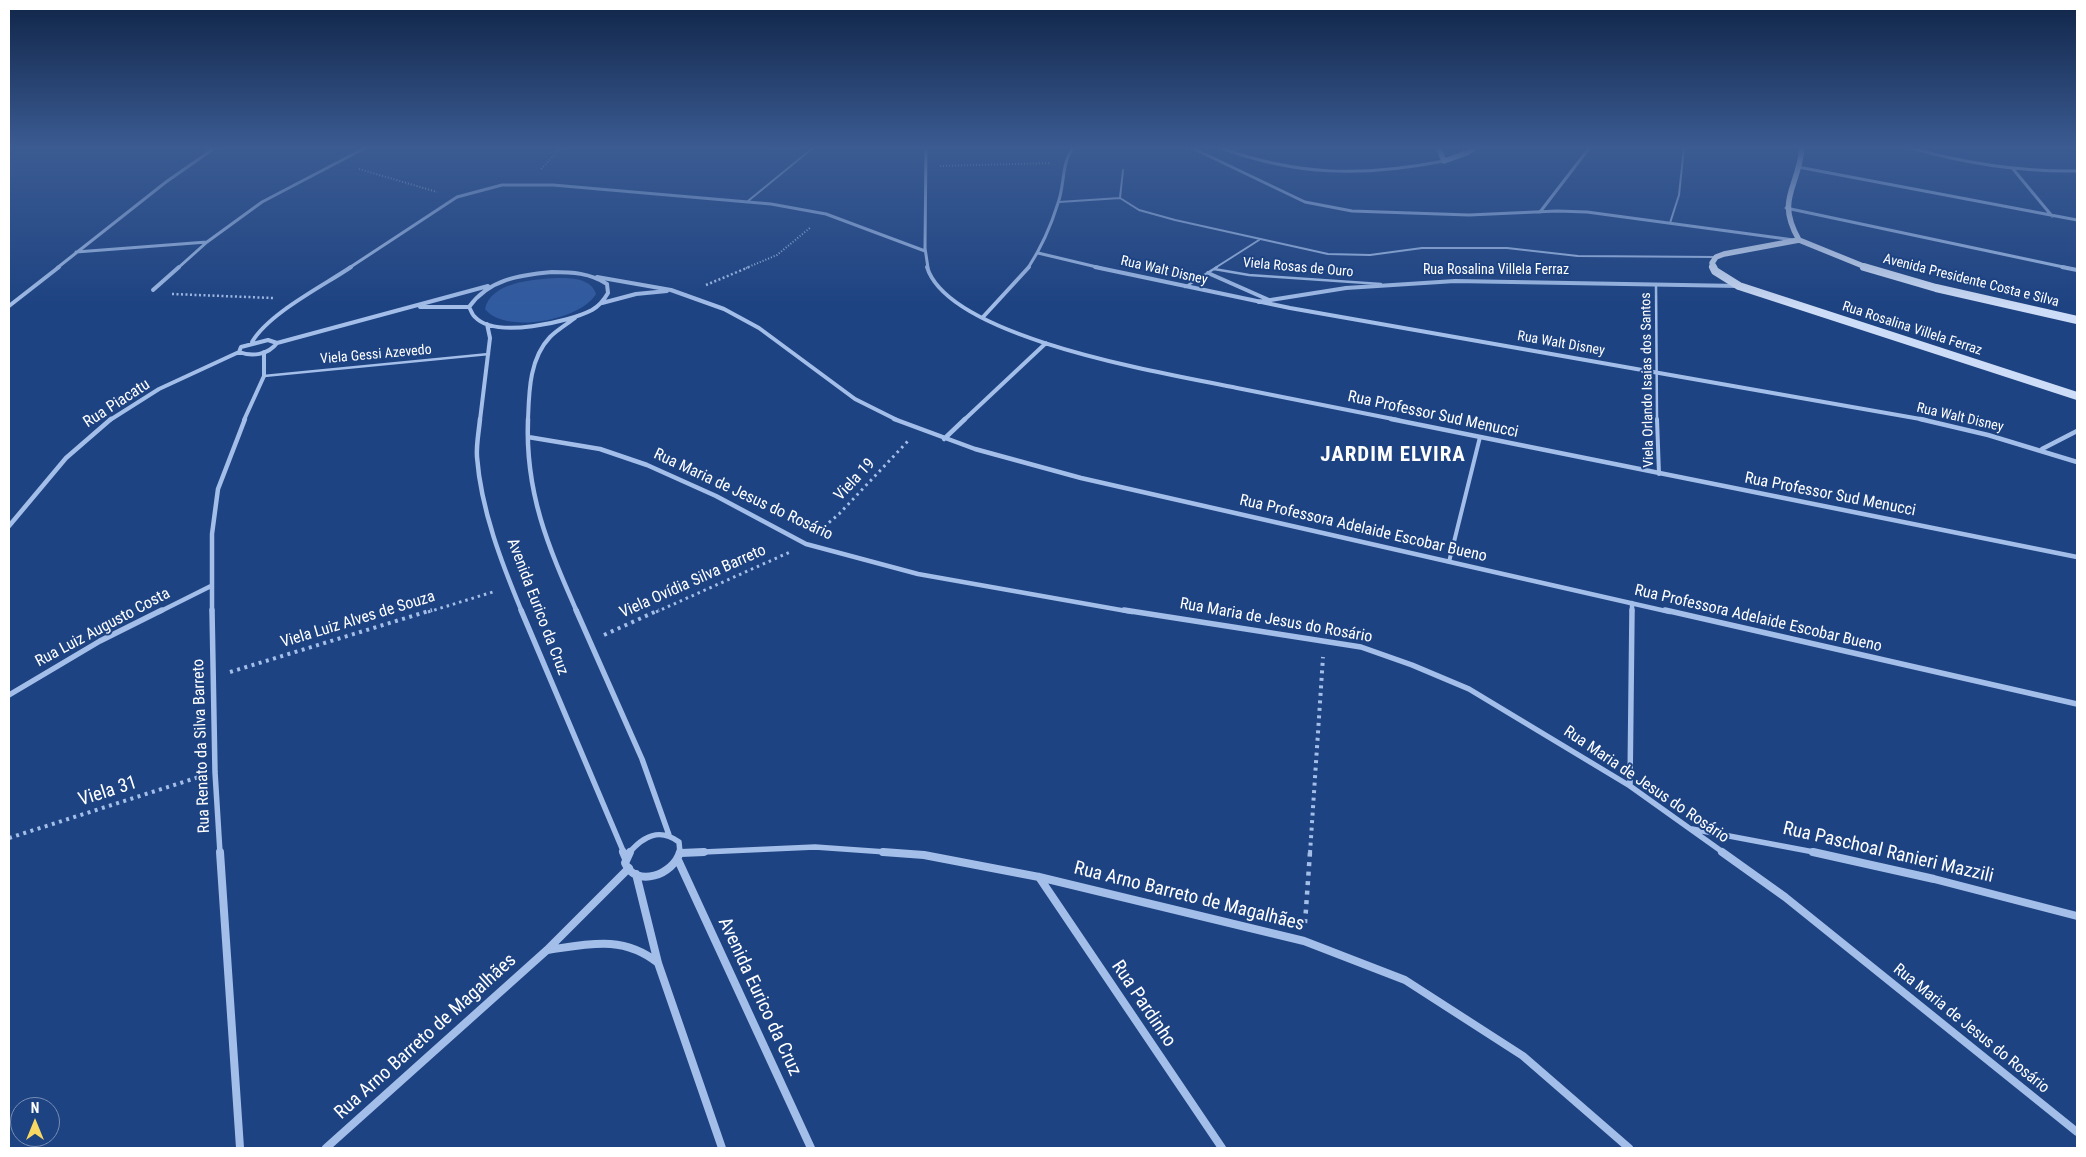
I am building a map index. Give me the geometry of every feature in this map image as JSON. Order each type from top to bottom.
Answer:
[{"type":"street","points":[[9,306],[75,252],[143,201]]},
{"type":"street","points":[[152,290],[207,242],[264,201]]},
{"type":"street","points":[[252,342],[258,332],[277,316],[451,201]]},
{"type":"street","points":[[748,201],[826,214],[924,251]]},
{"type":"street","name":"Rua Professor Sud Menucci","points":[[926,201],[924,251],[929,273],[941,291],[983,317],[1046,343],[1114,363],[2077,557]]},
{"type":"street","name":"Avenida Presidente Costa e Silva","points":[[1303,201],[1323,207],[1352,211],[1469,216],[1540,212],[1587,212],[1799,240],[1832,256],[1917,283],[2077,320]]},
{"type":"street","points":[[1540,212],[1550,201]]},
{"type":"street","points":[[1716,258],[1799,240],[1788,222],[1787,201]]},
{"type":"street","points":[[1974,201],[2077,220]]},
{"type":"street","points":[[2039,201],[2052,216]]},
{"type":"street","points":[[983,317],[1024,274],[1038,253],[1059,202]]},
{"type":"street","points":[[1786,208],[2077,270]]},
{"type":"street","points":[[75,252],[207,242]]},
{"type":"street","name":"Rua Walt Disney","points":[[1038,253],[1253,302],[1864,408],[2042,449],[2077,462]]},
{"type":"street","name":"Rua Rosalina Villela Ferraz","points":[[1716,258],[1712,263],[1715,271],[1739,286],[2077,396]]},
{"type":"street","name":"Rua Professora Adelaide Escobar Bueno","points":[[500,283],[516,278],[552,272],[577,273],[687,292],[743,318],[871,408],[918,430],[944,439],[1081,478],[2077,704]]},
{"type":"street","points":[[1208,273],[1269,300]]},
{"type":"street","points":[[597,277],[607,284],[608,293],[602,303]]},
{"type":"street","name":"Rua Rosalina Villela Ferraz","points":[[1253,302],[1381,284],[1455,281],[1739,286]]},
{"type":"street","points":[[500,283],[484,290],[474,298],[469,307],[470,314],[476,320],[487,324],[528,327],[575,318]]},
{"type":"street","points":[[276,343],[274,348],[264,352],[246,355],[239,352],[241,348],[252,342],[268,340],[276,343],[500,283]]},
{"type":"street","name":"Rua Professora Adelaide Escobar Bueno","points":[[575,318],[602,303],[636,294],[678,291]]},
{"type":"street","points":[[409,307],[469,307]]},
{"type":"street","name":"Avenida Eurico da Cruz","points":[[575,318],[549,338],[541,352],[530,380],[528,437],[533,495],[550,551],[642,758],[669,835]]},
{"type":"street","name":"Avenida Eurico da Cruz","points":[[487,324],[490,338],[489,354],[482,391],[477,456],[485,504],[511,586],[626,858]]},
{"type":"street","points":[[944,439],[1046,343]]},
{"type":"street","name":"Rua Piacatu","points":[[9,526],[66,458],[109,420],[198,368],[239,352]]},
{"type":"street","name":"Rua Renato da Silva Barreto","points":[[240,1148],[215,772],[211,586],[212,534],[218,488],[234,443],[264,376],[264,352]]},
{"type":"street","points":[[2042,449],[2077,431]]},
{"type":"street","name":"Rua Maria de Jesus do Rosário","points":[[528,437],[577,444],[624,456],[666,472],[806,544],[918,574],[1095,606],[1361,647],[1412,665],[1469,689],[1630,786],[1785,896],[2077,1132]]},
{"type":"street","name":"Rua Luiz Augusto Costa","points":[[9,695],[100,641],[211,586]]},
{"type":"street","points":[[1630,786],[1632,603]]},
{"type":"street","name":"Rua Paschoal Ranieri Mazzili","points":[[1690,829],[1759,840],[1872,865],[1997,894],[2077,916]]},
{"type":"street","points":[[656,834],[669,835],[679,842],[679,856],[667,871],[651,876],[636,874],[629,868],[626,858],[632,848],[643,839],[656,834]]},
{"type":"street","name":"Rua Arno Barreto de Magalhães","points":[[679,856],[815,847],[924,855],[1039,877],[1304,941],[1405,980],[1523,1056],[1629,1148]]},
{"type":"street","name":"Avenida Eurico da Cruz","points":[[679,856],[811,1148]]},
{"type":"street","name":"Rua Arno Barreto de Magalhães","points":[[326,1148],[547,950],[629,868]]},
{"type":"street","points":[[636,874],[658,963],[722,1148]]},
{"type":"street","name":"Rua Pardinho","points":[[1039,877],[1222,1148]]},
{"type":"street","points":[[547,950],[592,944],[621,944],[644,951],[658,963]]},
{"type":"lane","points":[[1059,202],[1074,201]]},
{"type":"lane","points":[[1125,201],[1139,210],[1259,240],[1328,254],[1350,255],[1443,247],[1507,248],[1578,256],[1716,258]]},
{"type":"lane","points":[[1670,223],[1677,201]]},
{"type":"lane","points":[[1185,287],[1259,240]]},
{"type":"lane","name":"Viela Rosas de Ouro","points":[[1214,269],[1249,274],[1381,284]]},
{"type":"lane","name":"Viela Orlando Isaias dos Santos","points":[[1656,285],[1659,474]]},
{"type":"lane","name":"Viela Gessi Azevedo","points":[[264,376],[489,354]]},
{"type":"lane","points":[[1449,562],[1480,437]]},
{"type":"path","points":[[687,292],[776,255],[826,214]]},
{"type":"path","points":[[152,290],[159,293],[304,299]]},
{"type":"path","name":"Viela 19","points":[[806,544],[839,514],[918,430]]},
{"type":"path","name":"Viela Ovídia Silva Barreto","points":[[590,642],[784,556],[806,544]]},
{"type":"path","name":"Viela Luiz Alves de Souza","points":[[213,678],[511,586]]},
{"type":"path","points":[[1304,941],[1324,641]]},
{"type":"path","name":"Viela 31","points":[[9,838],[215,772]]},
{"type":"shaded area","points":[[557,278],[585,282],[590,285],[596,294],[588,303],[575,311],[542,321],[525,323],[509,321],[495,317],[485,309],[495,293],[504,288],[526,281]]},
{"type":"district","name":"JARDIM ELVIRA","points":[[1393,456]]}]
